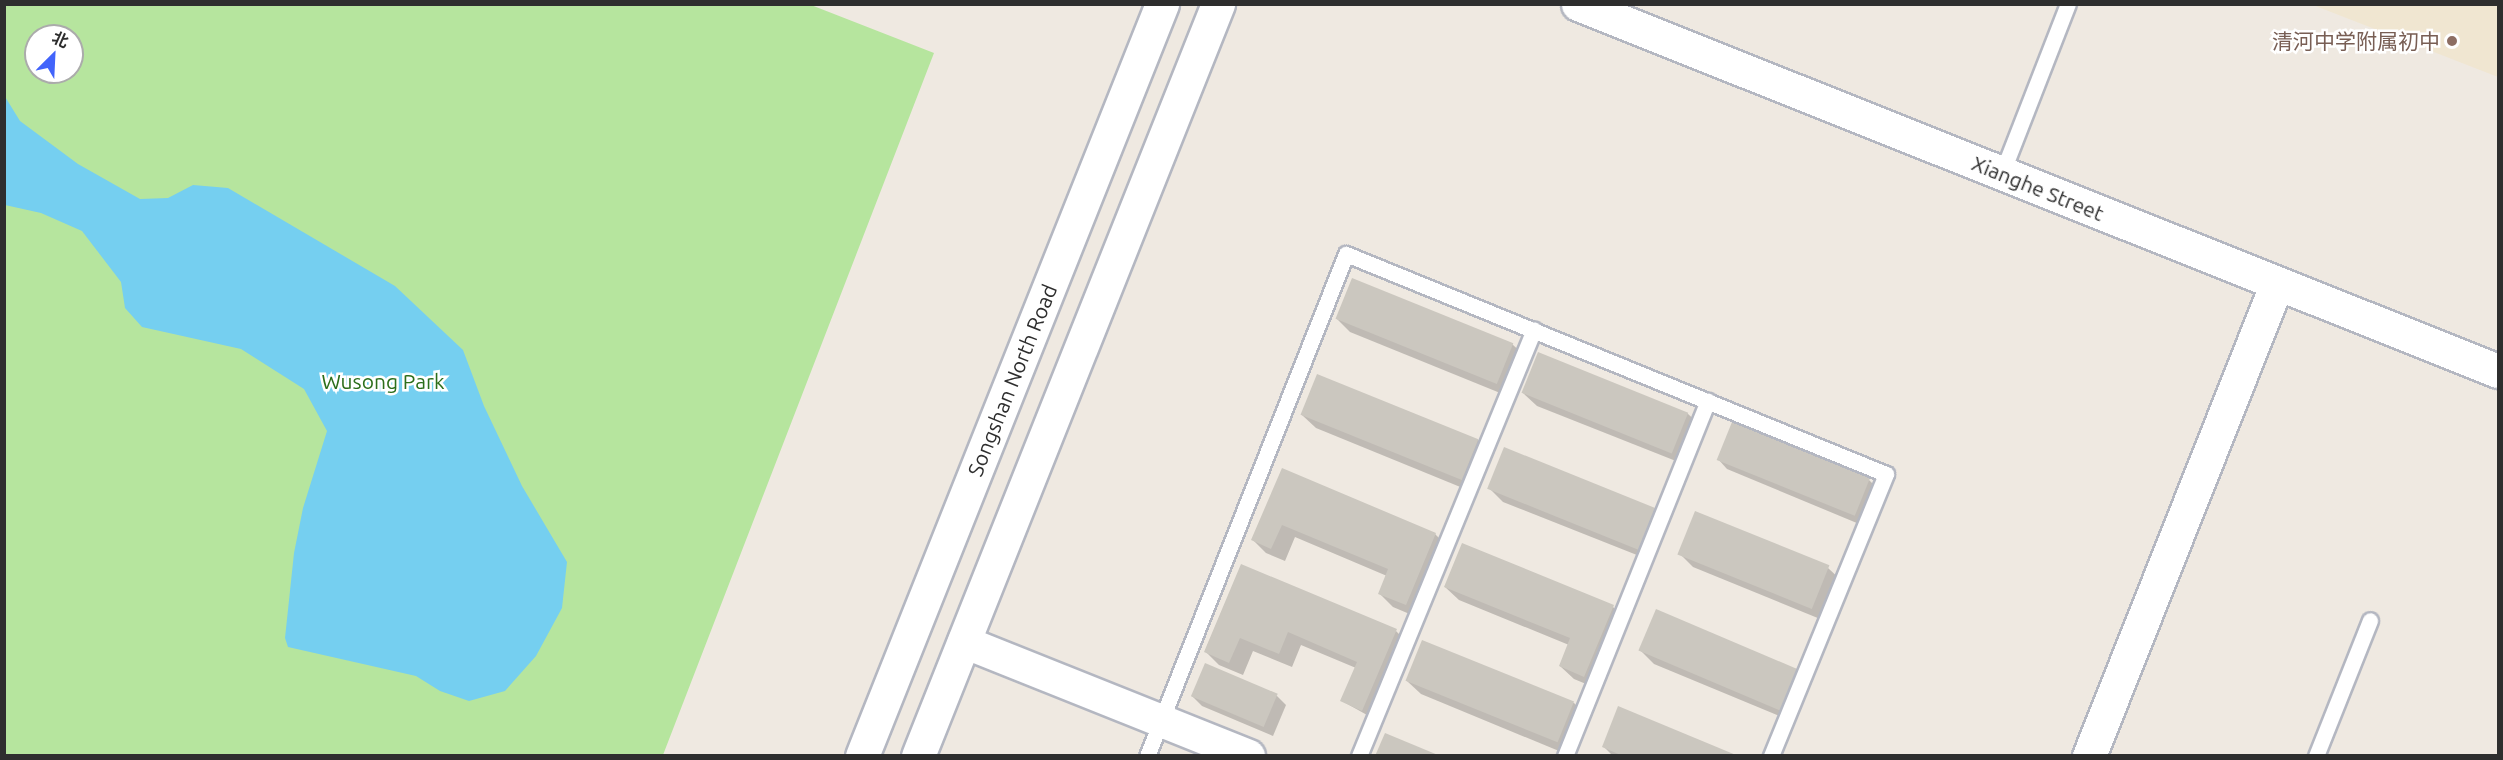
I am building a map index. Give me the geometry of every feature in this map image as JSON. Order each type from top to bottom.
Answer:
[{"type":"street","name":"Songshan North Road","points":[[862,756],[1162,4]]},
{"type":"street","points":[[918,756],[1218,4]]},
{"type":"street","name":"Xianghe Street","points":[[1578,4],[2499,371]]},
{"type":"street","points":[[2089,756],[2277,282]]},
{"type":"street","points":[[964,642],[1249,756]]},
{"type":"lane","points":[[2002,173],[2068,4]]},
{"type":"lane","points":[[1148,756],[1346,254],[1886,474],[1771,756]]},
{"type":"lane","points":[[1359,756],[1534,330]]},
{"type":"lane","points":[[1565,756],[1708,401]]},
{"type":"lane","points":[[2316,756],[2370,620]]},
{"type":"shaded area","name":"清河中学附属初中","points":[[2313,5],[2498,5],[2498,77]]},
{"type":"green space","name":"Wusong Park","points":[[4,5],[811,5],[934,53],[663,755],[5,755]]},
{"type":"water","points":[[4,95],[20,121],[78,164],[140,199],[168,198],[193,185],[228,188],[395,286],[463,350],[484,406],[522,486],[567,562],[562,608],[536,656],[505,691],[469,701],[440,691],[416,676],[288,647],[285,638],[294,553],[303,508],[327,431],[304,389],[241,349],[142,327],[125,308],[121,282],[82,231],[41,213],[5,205]]},
{"type":"building","points":[[1352,278],[1513,343],[1497,384],[1336,319]]},
{"type":"building","points":[[1538,352],[1688,413],[1672,453],[1522,393]]},
{"type":"building","points":[[1317,374],[1478,439],[1462,480],[1301,415]]},
{"type":"building","points":[[1732,422],[1870,478],[1855,516],[1717,460]]},
{"type":"building","points":[[1504,447],[1655,508],[1638,550],[1487,489]]},
{"type":"building","points":[[1282,468],[1436,533],[1406,605],[1378,594],[1388,569],[1282,525],[1271,549],[1251,540]]},
{"type":"building","points":[[1695,511],[1829,565],[1812,609],[1677,555]]},
{"type":"building","points":[[1462,543],[1614,605],[1584,677],[1559,666],[1570,638],[1444,587]]},
{"type":"building","points":[[1241,564],[1397,629],[1362,711],[1340,701],[1357,662],[1288,632],[1279,654],[1240,638],[1229,663],[1204,652]]},
{"type":"building","points":[[1656,609],[1798,669],[1780,711],[1638,650]]},
{"type":"building","points":[[1422,640],[1574,701],[1558,742],[1406,681]]},
{"type":"building","points":[[1205,663],[1278,694],[1264,727],[1191,696]]},
{"type":"building","points":[[1618,706],[1736,756],[1623,756],[1602,747]]},
{"type":"building","points":[[1385,733],[1438,755],[1438,756],[1375,756]]},
{"type":"place","name":"清河中学附属初中","points":[[2452,41]]}]
